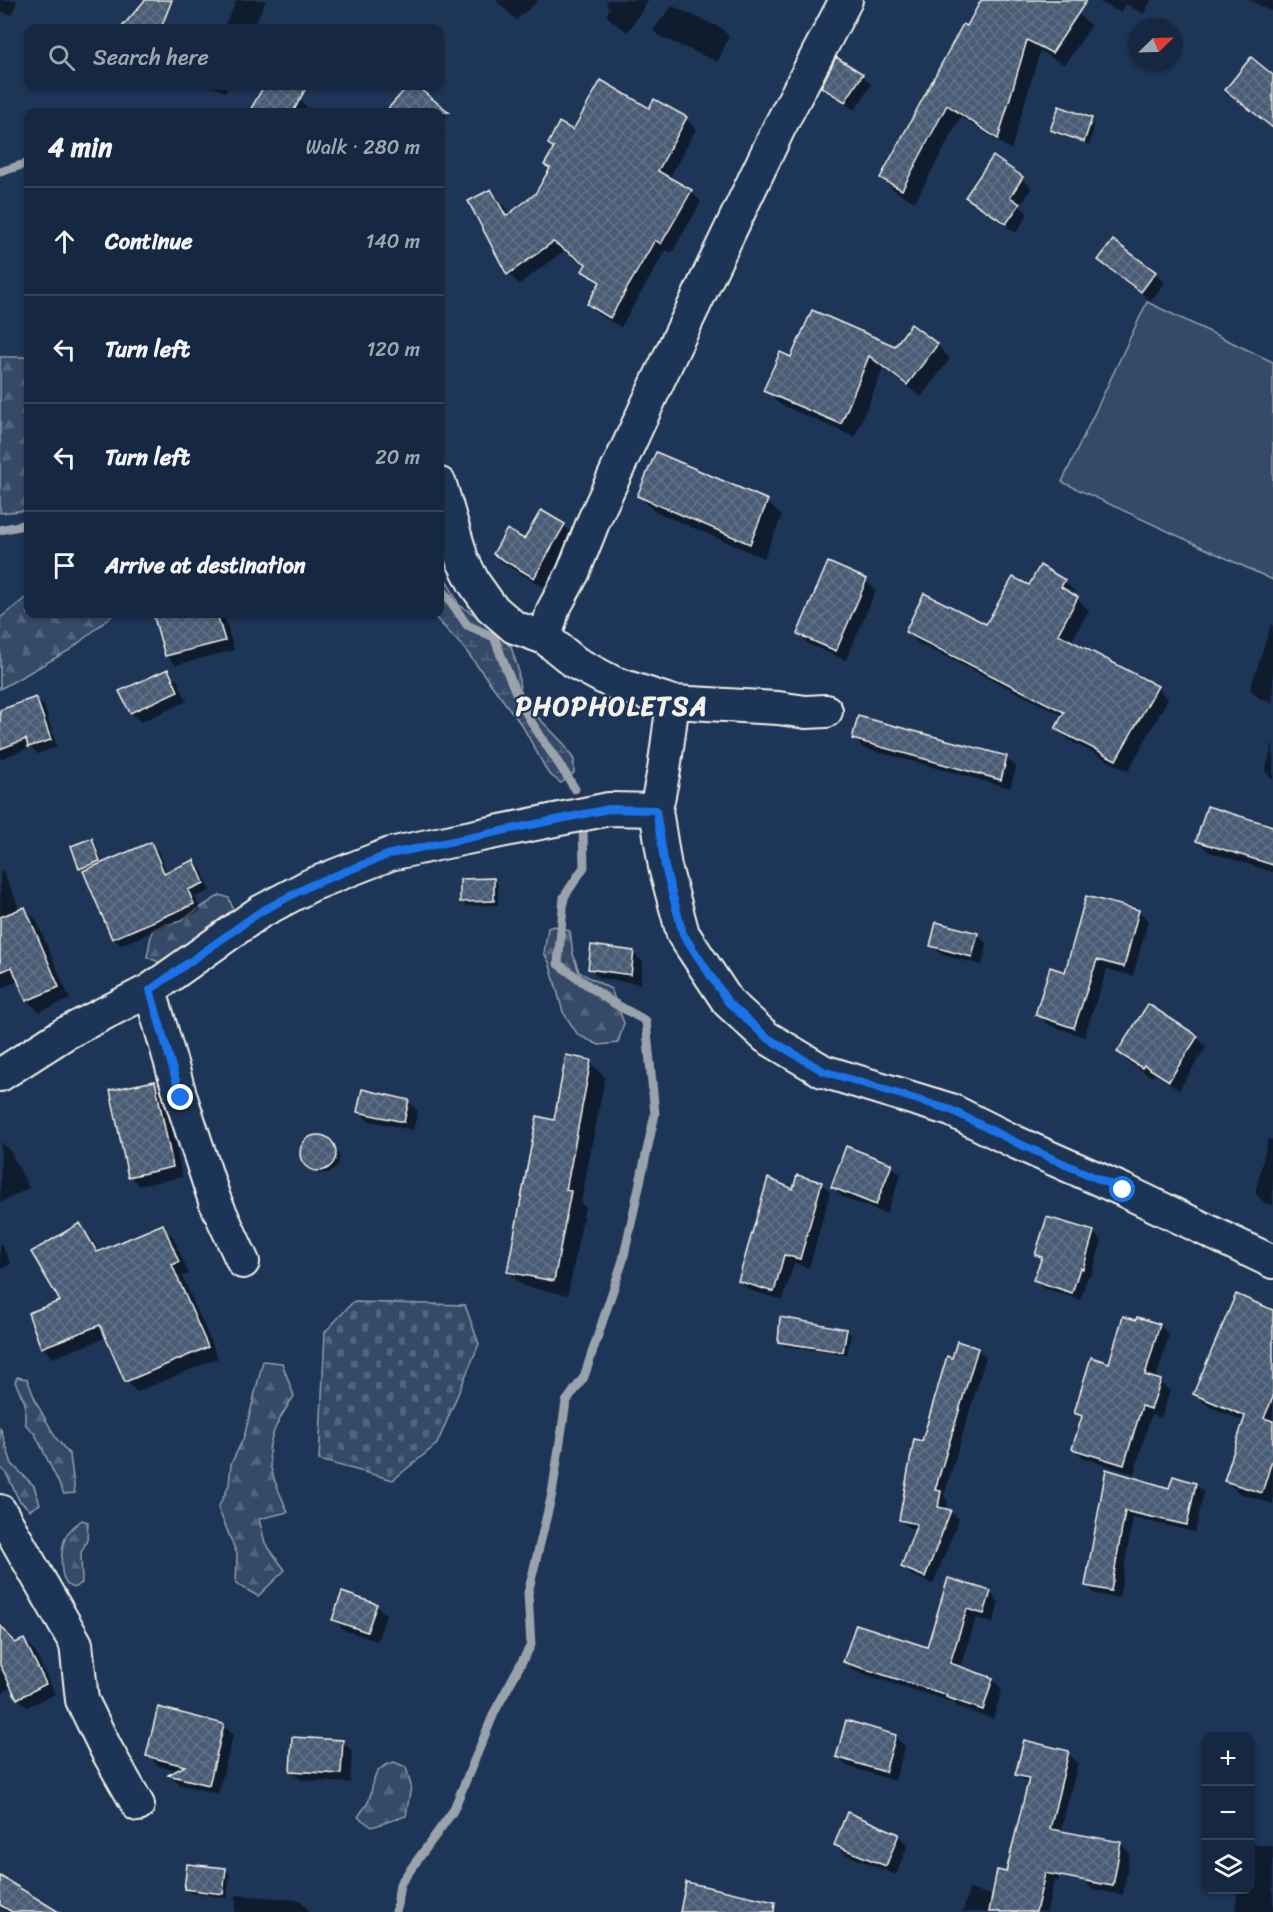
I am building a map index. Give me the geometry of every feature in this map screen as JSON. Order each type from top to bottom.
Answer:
[{"type":"street","points":[[545,638],[553,610],[573,573],[594,520],[659,379],[779,128],[846,0]]},
{"type":"street","points":[[444,498],[462,559],[491,608],[514,627],[545,638],[576,663],[604,678],[673,702],[778,708],[806,712],[825,711]]},
{"type":"street","points":[[673,702],[656,810],[665,867],[683,934],[728,1002],[766,1037],[823,1071],[951,1110],[1273,1262]]},
{"type":"street","points":[[0,1075],[64,1034],[150,990],[260,912],[311,885],[390,854],[609,809],[656,810]]},
{"type":"street","points":[[150,990],[181,1098],[215,1201],[243,1262]]},
{"type":"street","points":[[0,1511],[76,1644],[82,1700],[106,1749],[138,1805]]},
{"type":"green space","points":[[1147,302],[1273,362],[1273,580],[1062,482]]},
{"type":"green space","points":[[0,357],[24,357],[24,510],[0,513]]},
{"type":"green space","points":[[444,578],[459,605],[485,621],[511,647],[518,669],[520,690],[535,714],[564,744],[574,760],[574,773],[561,783],[548,773],[523,727],[464,648],[436,618],[444,618]]},
{"type":"green space","points":[[24,599],[24,618],[109,618],[70,650],[0,689],[0,618]]},
{"type":"green space","points":[[220,895],[229,898],[236,917],[163,964],[147,957],[152,931],[163,925],[178,922]]},
{"type":"green space","points":[[554,926],[570,931],[573,954],[579,972],[611,989],[624,1023],[618,1043],[599,1045],[578,1035],[563,1012],[549,962],[544,953],[548,928]]},
{"type":"green space","points":[[353,1302],[465,1305],[479,1344],[437,1444],[393,1480],[319,1460],[325,1332]]},
{"type":"green space","points":[[263,1361],[282,1363],[294,1396],[275,1428],[269,1453],[274,1479],[288,1512],[259,1519],[265,1543],[285,1570],[258,1596],[236,1584],[237,1554],[218,1508],[229,1485],[231,1464],[244,1437]]},
{"type":"green space","points":[[17,1377],[27,1379],[37,1404],[56,1438],[70,1455],[75,1493],[64,1494],[35,1434],[25,1424],[25,1403],[15,1382]]},
{"type":"green space","points":[[0,1427],[12,1464],[34,1486],[40,1504],[30,1510],[19,1500],[6,1473],[0,1467]]},
{"type":"green space","points":[[82,1520],[88,1522],[87,1540],[81,1553],[82,1583],[74,1588],[64,1579],[62,1553],[66,1536]]},
{"type":"green space","points":[[394,1762],[406,1767],[411,1786],[406,1816],[372,1827],[358,1817],[368,1802],[375,1776],[381,1768]]},
{"type":"building","points":[[145,0],[172,0],[163,24],[124,24]]},
{"type":"building","points":[[981,0],[1087,0],[1052,53],[1027,40],[998,139],[947,105],[902,190],[880,178],[963,24],[967,26]]},
{"type":"building","points":[[836,57],[863,74],[845,102],[821,87]]},
{"type":"building","points":[[1251,57],[1273,75],[1273,128],[1225,90]]},
{"type":"building","points":[[601,80],[649,108],[654,99],[687,117],[658,171],[692,190],[661,244],[655,240],[610,318],[587,304],[600,282],[582,271],[586,264],[553,242],[507,275],[468,201],[491,189],[506,216],[535,194],[550,168],[544,165],[554,148],[548,144],[559,122],[573,130]]},
{"type":"building","points":[[262,90],[305,90],[295,108],[251,108]]},
{"type":"building","points":[[404,90],[421,90],[444,108],[389,108]]},
{"type":"building","points":[[1059,106],[1092,118],[1084,142],[1050,130]]},
{"type":"building","points":[[993,156],[1023,177],[1010,197],[1020,204],[1006,224],[965,197]]},
{"type":"building","points":[[1113,240],[1156,272],[1141,292],[1098,260]]},
{"type":"building","points":[[812,310],[895,346],[911,324],[938,344],[907,385],[869,356],[841,424],[763,391],[780,352],[791,357]]},
{"type":"building","points":[[656,452],[768,500],[750,544],[637,496]]},
{"type":"building","points":[[541,510],[565,524],[534,578],[493,554],[507,529],[524,539]]},
{"type":"building","points":[[828,562],[867,579],[836,651],[797,634]]},
{"type":"building","points":[[1040,565],[1065,580],[1061,587],[1078,597],[1058,634],[1158,686],[1116,760],[1055,729],[1064,712],[905,632],[924,593],[986,624],[1013,577],[1029,585]]},
{"type":"building","points":[[154,618],[218,618],[225,641],[165,656]]},
{"type":"building","points":[[168,669],[178,691],[130,713],[119,691]]},
{"type":"building","points":[[36,697],[51,740],[28,747],[26,739],[0,749],[0,710]]},
{"type":"building","points":[[858,716],[1007,756],[1001,780],[852,739]]},
{"type":"building","points":[[1207,806],[1273,826],[1273,865],[1196,841]]},
{"type":"building","points":[[92,838],[100,861],[79,869],[71,846]]},
{"type":"building","points":[[151,842],[164,873],[194,860],[204,883],[188,890],[194,904],[112,939],[83,871]]},
{"type":"building","points":[[494,878],[494,901],[460,902],[460,879]]},
{"type":"building","points":[[1086,896],[1139,910],[1124,967],[1097,960],[1074,1028],[1035,1015],[1050,967],[1065,972]]},
{"type":"building","points":[[25,907],[59,987],[26,1001],[12,967],[0,972],[0,917]]},
{"type":"building","points":[[936,922],[978,933],[972,957],[930,946]]},
{"type":"building","points":[[591,945],[634,951],[631,975],[588,969]]},
{"type":"building","points":[[1148,1004],[1198,1036],[1169,1081],[1117,1052]]},
{"type":"building","points":[[566,1055],[591,1060],[566,1190],[571,1191],[554,1281],[507,1272],[537,1116],[554,1120]]},
{"type":"building","points":[[155,1081],[173,1167],[128,1177],[110,1090]]},
{"type":"building","points":[[362,1089],[409,1100],[404,1122],[357,1112]]},
{"type":"building","points":[[318,1135],[330,1141],[336,1153],[330,1165],[318,1171],[306,1165],[300,1153],[306,1141]]},
{"type":"building","points":[[846,1146],[892,1164],[876,1205],[831,1187]]},
{"type":"building","points":[[797,1175],[822,1182],[800,1259],[784,1255],[774,1292],[738,1281],[768,1178],[793,1189]]},
{"type":"building","points":[[1047,1217],[1094,1231],[1083,1269],[1080,1268],[1072,1293],[1033,1280],[1042,1257],[1035,1255]]},
{"type":"building","points":[[80,1223],[97,1252],[163,1224],[179,1262],[172,1265],[208,1347],[125,1382],[100,1325],[41,1348],[28,1313],[60,1301],[31,1252]]},
{"type":"building","points":[[1236,1294],[1273,1310],[1273,1397],[1264,1418],[1273,1421],[1273,1457],[1262,1493],[1224,1481],[1245,1416],[1193,1394]]},
{"type":"building","points":[[1123,1316],[1136,1320],[1137,1317],[1160,1324],[1145,1375],[1161,1380],[1151,1409],[1142,1406],[1124,1465],[1072,1449],[1082,1416],[1074,1413],[1091,1357],[1109,1363]]},
{"type":"building","points":[[780,1317],[847,1329],[843,1352],[778,1342]]},
{"type":"building","points":[[957,1341],[978,1348],[935,1490],[941,1491],[938,1507],[951,1510],[925,1577],[901,1567],[917,1524],[899,1520],[914,1439],[922,1441],[947,1356],[952,1358]]},
{"type":"building","points":[[1106,1469],[1169,1488],[1173,1476],[1196,1483],[1187,1525],[1125,1511],[1111,1591],[1085,1586]]},
{"type":"building","points":[[948,1578],[991,1591],[984,1614],[967,1609],[950,1663],[993,1678],[983,1710],[946,1697],[947,1695],[843,1662],[856,1624],[927,1647]]},
{"type":"building","points":[[342,1592],[377,1604],[367,1632],[332,1620]]},
{"type":"building","points":[[0,1625],[15,1643],[24,1639],[46,1684],[17,1699],[0,1665]]},
{"type":"building","points":[[158,1707],[224,1724],[209,1785],[168,1775],[185,1766],[146,1756]]},
{"type":"building","points":[[846,1720],[896,1735],[885,1772],[836,1757]]},
{"type":"building","points":[[292,1737],[343,1740],[341,1774],[290,1771]]},
{"type":"building","points":[[1024,1740],[1069,1751],[1050,1829],[1121,1842],[1113,1886],[1045,1873],[1036,1912],[989,1912],[997,1870],[1006,1872],[1029,1778],[1015,1775]]},
{"type":"building","points":[[847,1812],[899,1834],[886,1866],[834,1845]]},
{"type":"building","points":[[187,1864],[226,1868],[223,1894],[184,1889]]},
{"type":"building","points":[[0,1876],[59,1912],[12,1912],[0,1905]]},
{"type":"building","points":[[686,1882],[775,1902],[774,1912],[680,1912]]},
{"type":"waterway","points":[[0,172],[24,164]]},
{"type":"waterway","points":[[0,530],[24,525]]},
{"type":"waterway","points":[[444,592],[467,625],[494,637],[526,713],[575,789]]},
{"type":"waterway","points":[[396,1912],[400,1884],[453,1811],[495,1711],[531,1645],[528,1593],[552,1494],[566,1402],[584,1377],[623,1260],[655,1114],[646,1021],[610,1001],[558,964],[564,897],[584,867],[583,830]]},
{"type":"district","name":"PHOPHOLETSA","points":[[612,706]]},
{"type":"route","points":[[181,1098],[150,990],[260,912],[311,885],[390,854],[609,809],[656,810],[665,867],[683,934],[728,1002],[766,1037],[823,1071],[951,1110],[1015,1142],[1123,1190]]}]
